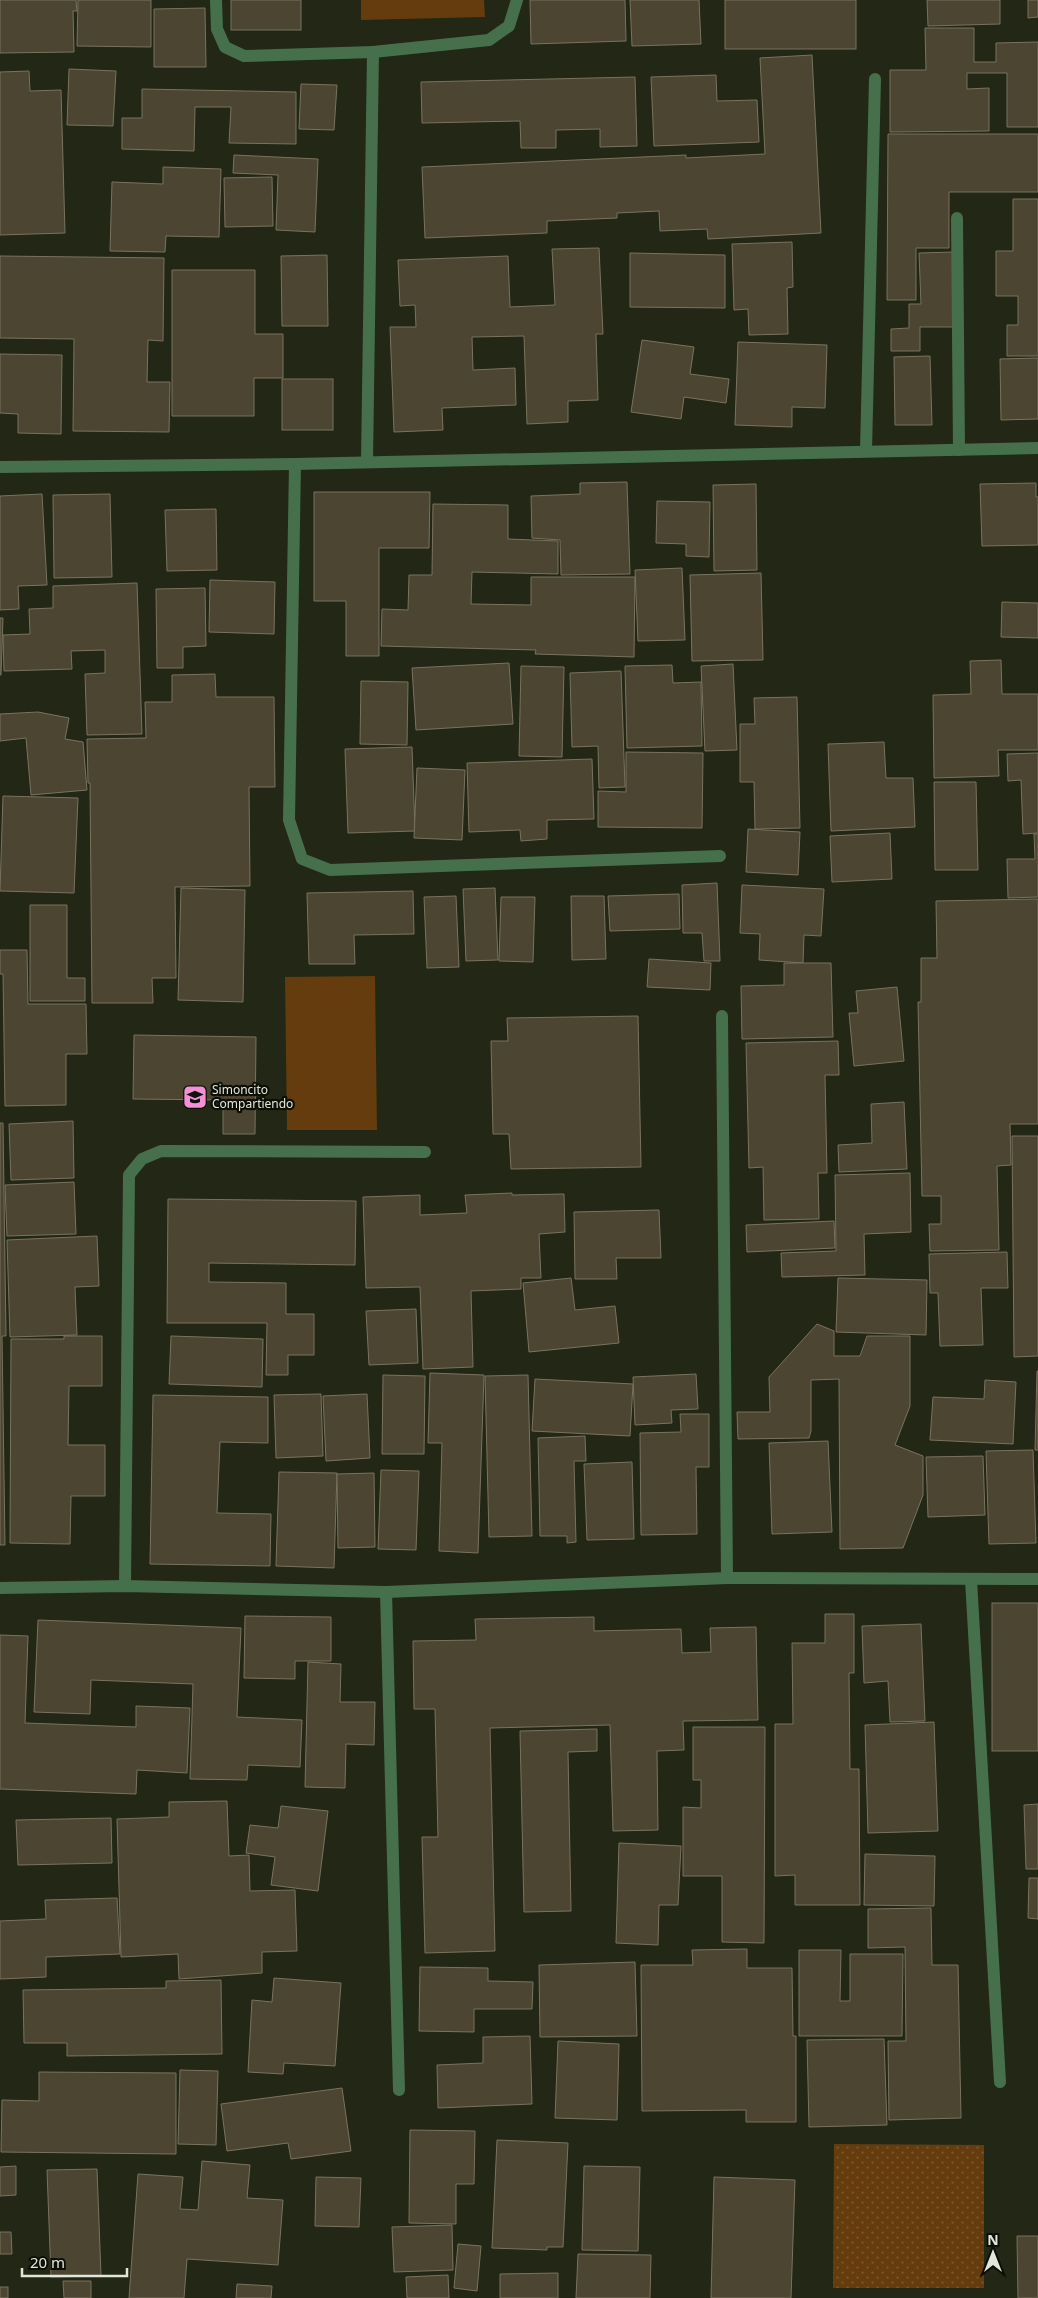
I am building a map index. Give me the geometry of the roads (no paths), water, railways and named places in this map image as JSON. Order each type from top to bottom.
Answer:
[{"type":"street","points":[[216,0],[218,29],[226,47],[244,56],[373,52],[489,40],[510,26],[517,0]]},
{"type":"street","points":[[368,461],[373,52]]},
{"type":"street","points":[[866,450],[875,79]]},
{"type":"street","points":[[957,218],[960,450]]},
{"type":"street","points":[[0,467],[295,464],[866,450],[1038,448]]},
{"type":"street","points":[[295,464],[289,820],[302,858],[330,870],[720,856]]},
{"type":"street","points":[[722,1016],[727,1578]]},
{"type":"street","points":[[125,1586],[129,1175],[142,1159],[161,1151],[425,1152]]},
{"type":"street","points":[[0,1588],[125,1586],[386,1592],[727,1578],[1038,1579]]},
{"type":"street","points":[[972,1580],[1000,2082]]},
{"type":"street","points":[[386,1592],[399,2090]]},
{"type":"place","name":"Simoncito Compartiendo","points":[[195,1097]]}]
